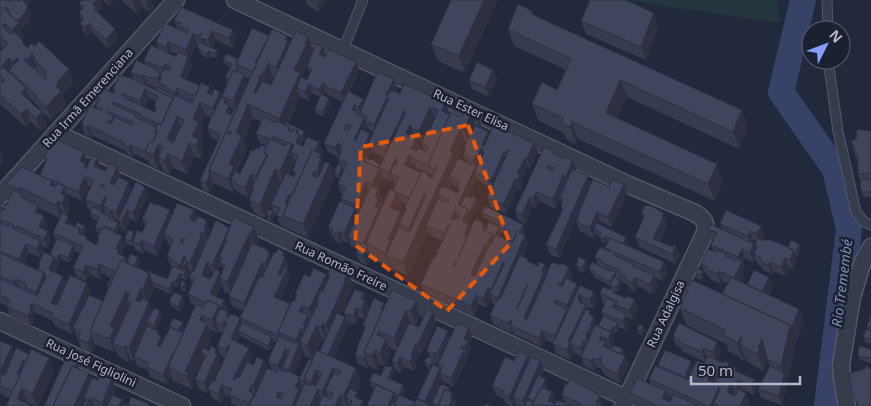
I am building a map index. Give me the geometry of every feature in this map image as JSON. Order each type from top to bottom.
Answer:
[{"type":"street","name":"Rua Irmã Emerenciana","points":[[0,196],[176,0]]},
{"type":"street","name":"Rua Ester Elisa","points":[[235,0],[695,213],[706,222]]},
{"type":"street","name":"Rua Romão Freire","points":[[56,133],[624,402]]},
{"type":"street","name":"Rua Adalgisa","points":[[624,402],[704,235],[706,222]]},
{"type":"street","points":[[847,406],[841,365],[852,297],[862,264],[871,247]]},
{"type":"street","name":"Rua José Figliolini","points":[[0,321],[182,406]]},
{"type":"lane","points":[[342,50],[363,0]]},
{"type":"lane","points":[[827,0],[828,20]]},
{"type":"lane","points":[[829,70],[838,131],[856,212],[864,222],[871,225]]},
{"type":"highlighted area","points":[[468,125],[510,244],[447,311],[355,245],[361,147]]},
{"type":"shaded area","points":[[626,0],[777,0],[780,23]]},
{"type":"building","points":[[0,0],[8,0],[10,2],[11,0],[22,0],[28,6],[27,11],[17,21],[5,10],[0,15]]},
{"type":"building","points":[[82,0],[97,0],[92,4],[96,7],[94,9],[115,29],[106,40],[89,23],[85,27],[80,23],[84,19],[79,13],[84,7],[79,3]]},
{"type":"building","points":[[451,0],[484,0],[459,56],[431,44]]},
{"type":"building","points":[[590,0],[626,0],[654,13],[641,47],[581,21]]},
{"type":"building","points":[[518,4],[532,11],[531,14],[742,110],[733,132],[620,80],[606,113],[717,164],[708,184],[572,122],[570,127],[561,123],[563,118],[532,104],[542,82],[557,90],[571,59],[508,29]]},
{"type":"building","points":[[181,7],[233,30],[229,38],[212,31],[208,40],[200,38],[202,33],[199,36],[193,34],[186,50],[168,42],[166,47],[156,42],[165,23],[187,33],[189,30],[180,26],[181,23],[174,21]]},
{"type":"building","points":[[5,10],[19,23],[12,30],[4,23],[2,26],[11,35],[14,32],[27,48],[32,43],[35,46],[39,41],[69,69],[56,86],[61,91],[46,107],[9,70],[19,60],[17,58],[13,62],[9,58],[2,66],[0,65],[0,50],[8,43],[0,36],[0,15]],"holes":[[[32,54],[35,57],[34,59],[47,73],[45,76],[47,78],[45,79],[36,71],[38,70],[36,68],[34,69],[23,60],[25,58],[27,60]]]},
{"type":"building","points":[[252,28],[269,36],[255,63],[257,64],[253,72],[236,64]]},
{"type":"building","points":[[272,29],[287,36],[285,40],[288,41],[276,67],[268,63],[263,75],[261,74],[259,78],[254,92],[256,93],[262,81],[271,85],[296,31],[308,37],[294,70],[300,73],[279,119],[248,104],[236,133],[242,136],[229,164],[234,166],[228,179],[209,170],[226,132],[230,135],[232,132],[227,130]]},
{"type":"building","points":[[199,42],[217,50],[215,53],[208,51],[207,54],[197,48]]},
{"type":"building","points":[[316,44],[323,47],[319,54],[325,57],[329,49],[356,62],[341,93],[325,86],[326,84],[323,83],[319,90],[309,84],[305,92],[297,88],[301,77],[307,80],[312,69],[307,66]]},
{"type":"building","points":[[151,45],[176,57],[178,52],[188,57],[181,77],[200,86],[195,96],[177,88],[175,93],[166,88],[167,86],[159,83],[164,69],[169,71],[171,67],[165,64],[163,68],[144,60]]},
{"type":"building","points":[[226,54],[238,59],[237,69],[236,71],[233,70],[229,79],[225,78],[232,64],[223,59]]},
{"type":"building","points":[[136,60],[156,69],[160,73],[158,78],[143,75],[142,77],[131,72]]},
{"type":"building","points":[[477,62],[493,70],[485,87],[469,80]]},
{"type":"building","points":[[3,67],[26,88],[21,93],[42,112],[36,118],[27,109],[21,114],[0,95],[0,82],[3,83],[5,80],[0,76],[0,70]]},
{"type":"building","points":[[233,70],[244,75],[233,101],[222,96]]},
{"type":"building","points":[[377,72],[394,79],[386,95],[393,90],[400,94],[404,84],[445,102],[442,111],[450,115],[428,165],[409,155],[404,165],[421,173],[409,198],[393,190],[399,177],[390,173],[398,160],[395,159],[389,172],[379,168],[406,112],[404,111],[385,150],[369,142],[389,98],[387,97],[374,125],[366,120],[367,117],[360,113]],"holes":[[[430,107],[438,110],[430,129],[425,134],[422,144],[428,147],[426,152],[418,148],[417,151],[411,149],[416,138],[406,133],[410,125],[412,126],[411,128],[419,131]]]},
{"type":"building","points":[[120,75],[173,98],[161,125],[158,123],[157,125],[157,123],[141,114],[113,102],[112,104],[156,127],[153,142],[150,141],[145,152],[130,145],[129,148],[124,145],[125,143],[88,125],[87,128],[82,126],[89,107],[91,106],[102,111],[102,109],[96,106],[100,98],[93,95],[100,87],[113,93],[115,90],[113,89]],"holes":[[[145,89],[158,96],[154,106],[157,107],[155,112],[122,97],[123,93],[140,101]],[[108,111],[126,120],[133,122],[131,125],[115,117],[111,124],[107,122],[108,120],[111,122],[113,116],[107,113]]]},
{"type":"building","points":[[201,83],[210,87],[207,93],[212,95],[214,89],[220,92],[213,108],[200,102],[193,119],[199,122],[192,136],[199,139],[196,146],[189,143],[182,161],[168,154],[165,161],[158,158],[163,147],[158,145],[153,155],[145,151],[150,141],[153,142],[158,131],[155,130],[158,123],[161,125],[175,95],[192,103]],"holes":[[[177,116],[184,120],[173,143],[167,139]]]},
{"type":"building","points":[[156,87],[175,96],[173,100],[173,98],[155,90]]},
{"type":"building","points":[[348,91],[363,99],[359,107],[354,105],[352,110],[364,118],[354,140],[356,141],[361,129],[370,133],[359,159],[379,168],[372,184],[366,181],[357,202],[354,204],[341,198],[346,188],[338,184],[347,163],[338,159],[342,151],[340,150],[342,145],[338,143],[335,148],[324,143]],"holes":[[[346,124],[351,126],[348,131],[344,129]]]},
{"type":"building","points":[[321,94],[329,98],[323,112],[315,109]]},
{"type":"building","points":[[221,97],[226,99],[224,103],[229,106],[226,112],[233,116],[227,130],[228,134],[226,132],[209,170],[210,174],[206,183],[200,180],[221,135],[207,128]]},
{"type":"building","points":[[235,106],[237,107],[233,116],[231,115]]},
{"type":"building","points":[[466,108],[472,111],[464,130],[460,128],[450,151],[453,153],[403,262],[386,255],[399,227],[410,232],[426,195],[424,194],[409,228],[399,224],[422,171],[433,179],[437,166],[434,169],[428,166],[429,161],[451,112],[462,117]]},
{"type":"building","points":[[263,117],[289,127],[288,130],[292,132],[293,129],[297,130],[296,133],[299,135],[296,143],[303,146],[307,137],[319,142],[315,151],[312,150],[292,196],[289,194],[285,203],[288,205],[283,215],[284,219],[277,216],[280,208],[271,205],[286,173],[294,177],[296,173],[293,171],[298,155],[291,152],[294,145],[273,136],[272,140],[256,134]]},
{"type":"building","points":[[476,120],[479,121],[477,126],[475,125],[474,127],[473,126]]},
{"type":"building","points":[[285,122],[304,131],[302,137],[298,135],[297,130],[293,129],[292,132],[284,124]]},
{"type":"building","points":[[475,125],[488,132],[482,145],[484,146],[494,125],[534,143],[527,159],[525,158],[517,174],[520,175],[517,180],[515,179],[503,205],[487,197],[509,150],[506,153],[504,152],[491,181],[475,172],[484,152],[482,151],[483,149],[473,160],[463,155],[467,143],[465,142],[467,138],[469,139]]},
{"type":"building","points":[[857,129],[871,131],[871,173],[858,174],[858,154],[855,154],[854,146],[852,146],[852,140],[856,140]]},
{"type":"building","points":[[54,138],[84,152],[80,161],[86,164],[84,167],[86,169],[92,155],[97,158],[94,166],[105,171],[109,163],[117,167],[110,183],[114,185],[118,177],[129,182],[116,212],[111,210],[110,212],[107,210],[108,208],[103,206],[107,197],[105,196],[100,206],[85,199],[94,180],[85,177],[78,192],[40,175],[47,159],[44,158]]},
{"type":"building","points":[[270,139],[285,146],[287,142],[292,144],[280,171],[275,169],[260,205],[249,200],[252,188],[268,154],[264,152]]},
{"type":"building","points":[[261,145],[266,147],[264,152],[266,156],[256,176],[251,174],[245,188],[236,184],[236,182],[231,180],[235,171],[240,174],[251,150],[254,151],[256,147],[259,149]]},
{"type":"building","points":[[544,147],[561,158],[562,156],[573,161],[566,177],[563,175],[553,199],[536,192],[533,198],[530,197],[522,214],[515,210]],"holes":[[[548,165],[554,168],[552,171],[547,168]]]},
{"type":"building","points":[[312,150],[321,154],[319,157],[321,158],[317,172],[314,171],[312,175],[318,178],[325,162],[330,163],[303,224],[283,215]]},
{"type":"building","points":[[363,157],[375,160],[381,165],[379,168],[362,160]]},
{"type":"building","points":[[458,158],[471,165],[472,163],[476,165],[458,204],[468,209],[462,221],[468,224],[464,236],[467,237],[458,257],[459,257],[475,219],[483,223],[482,230],[492,234],[487,245],[485,244],[471,274],[475,276],[490,243],[496,235],[512,243],[517,231],[525,235],[498,298],[490,294],[505,263],[503,262],[491,289],[488,288],[483,299],[476,295],[471,306],[421,284],[450,225],[448,225],[445,233],[426,226],[438,199],[448,203],[449,200],[438,195],[441,186],[458,193],[460,188],[457,187],[460,181],[450,176]],"holes":[[[455,210],[461,213],[458,219],[455,218],[454,220],[451,219]]]},
{"type":"building","points":[[338,164],[342,166],[339,175],[334,172]]},
{"type":"building","points":[[22,167],[52,181],[50,185],[55,187],[57,184],[64,186],[61,194],[65,196],[62,203],[58,201],[56,205],[19,187],[18,189],[6,184]]},
{"type":"building","points":[[572,169],[588,176],[556,249],[546,245],[563,209],[561,208],[563,199],[560,197]]},
{"type":"building","points":[[593,179],[609,187],[612,179],[624,184],[608,217],[597,212],[590,228],[576,222]]},
{"type":"building","points":[[871,179],[871,192],[861,192],[860,180]]},
{"type":"building","points":[[136,182],[145,187],[133,213],[127,210],[121,222],[118,220]]},
{"type":"building","points":[[371,186],[378,189],[375,196],[378,198],[375,207],[379,209],[363,243],[367,248],[363,256],[356,253],[361,243],[348,237]]},
{"type":"building","points":[[390,189],[397,193],[390,208],[400,212],[388,240],[390,241],[385,253],[366,243]]},
{"type":"building","points":[[13,190],[22,194],[21,197],[38,206],[35,212],[44,216],[39,227],[48,231],[44,239],[0,220],[0,209],[4,211],[5,209],[0,207],[0,203],[6,206]]},
{"type":"building","points":[[465,196],[476,198],[469,213],[468,209],[461,206]]},
{"type":"building","points":[[340,201],[355,208],[344,234],[339,231],[338,234],[332,232],[333,229],[328,227]]},
{"type":"building","points":[[150,202],[170,210],[154,246],[142,240],[140,244],[133,241],[137,230],[142,233],[147,222],[142,219]]},
{"type":"building","points":[[177,203],[194,210],[190,219],[195,222],[198,216],[207,221],[204,227],[206,228],[204,234],[201,233],[190,263],[187,261],[184,267],[182,266],[186,257],[184,256],[180,265],[171,261],[172,259],[167,256],[173,239],[164,234]]},
{"type":"building","points":[[645,205],[649,205],[664,213],[653,239],[673,247],[674,244],[676,246],[672,254],[635,237],[645,215],[641,213]]},
{"type":"building","points":[[485,206],[524,225],[520,233],[517,231],[513,242],[506,238],[509,231],[499,227],[501,222],[482,213]]},
{"type":"building","points":[[93,207],[102,211],[101,213],[110,217],[110,219],[118,222],[115,230],[106,226],[102,230],[95,227],[99,217],[90,213]]},
{"type":"building","points":[[269,209],[273,211],[270,217],[267,215]]},
{"type":"building","points":[[726,210],[761,226],[757,234],[750,231],[748,236],[720,224]]},
{"type":"building","points":[[62,213],[68,216],[65,223],[80,228],[78,233],[87,237],[86,239],[96,245],[99,239],[97,238],[103,227],[122,236],[116,249],[119,250],[117,253],[125,257],[123,261],[121,260],[109,286],[107,285],[114,271],[99,264],[97,269],[86,265],[83,272],[73,268],[83,246],[53,233]]},
{"type":"building","points":[[234,217],[254,227],[227,282],[220,278],[225,265],[220,263],[222,258],[219,257],[227,240],[225,239]]},
{"type":"building","points":[[216,220],[229,228],[212,265],[207,262],[202,275],[210,279],[215,269],[220,272],[210,294],[224,300],[220,309],[219,305],[207,300],[206,303],[188,294],[194,279],[189,277],[192,271],[194,271]]},
{"type":"building","points":[[77,222],[85,226],[81,233],[80,228],[75,227]]},
{"type":"building","points":[[489,222],[499,227],[495,236],[485,231]]},
{"type":"building","points":[[0,223],[9,227],[10,225],[13,226],[12,228],[40,241],[37,249],[26,244],[19,259],[0,251]]},
{"type":"building","points":[[596,223],[626,237],[623,244],[605,236],[604,239],[599,237],[601,233],[594,229]]},
{"type":"building","points":[[710,224],[754,244],[750,253],[742,249],[738,257],[711,245],[717,233],[708,229]]},
{"type":"building","points":[[128,230],[134,232],[131,241],[125,239]]},
{"type":"building","points":[[57,238],[73,246],[68,258],[60,254],[56,261],[50,255]]},
{"type":"building","points":[[610,238],[664,262],[660,272],[614,252],[613,255],[633,264],[632,266],[654,275],[651,283],[648,284],[635,277],[632,283],[626,280],[627,277],[619,273],[620,271],[595,257],[600,247],[612,251],[605,248]]},
{"type":"building","points":[[758,238],[765,241],[769,239],[794,250],[790,260],[785,258],[781,267],[770,262],[768,265],[760,261],[761,258],[754,254]]},
{"type":"building","points":[[791,240],[799,244],[796,252],[788,248]]},
{"type":"building","points":[[252,243],[268,250],[267,252],[270,253],[265,264],[262,263],[244,303],[229,296]]},
{"type":"building","points":[[278,249],[284,252],[282,256],[285,257],[278,274],[281,275],[284,267],[287,269],[274,297],[290,304],[278,332],[279,336],[240,318],[259,277],[262,278],[274,252],[276,253]]},
{"type":"building","points":[[708,249],[716,253],[717,250],[735,261],[736,259],[742,262],[734,278],[719,271],[717,274],[706,269],[708,267],[701,264]]},
{"type":"building","points":[[44,252],[54,257],[49,270],[63,276],[51,303],[57,305],[70,275],[87,283],[69,324],[51,317],[53,313],[32,303],[28,316],[7,306],[10,300],[0,295],[0,279],[37,296],[46,277],[44,273],[38,270]]},
{"type":"building","points":[[0,253],[44,273],[36,292],[25,287],[27,284],[16,279],[15,282],[0,276]]},
{"type":"building","points":[[130,254],[138,257],[136,267],[127,263]]},
{"type":"building","points":[[520,255],[538,266],[539,262],[545,264],[542,271],[544,272],[524,318],[526,321],[552,262],[560,265],[561,263],[569,267],[561,284],[559,283],[558,285],[562,287],[566,278],[577,284],[567,305],[555,300],[554,303],[567,309],[555,336],[542,330],[539,338],[510,325],[512,321],[510,320],[509,324],[490,315],[498,298],[500,299]],"holes":[[[527,285],[528,285],[517,309]]]},
{"type":"building","points":[[578,257],[586,260],[582,268],[576,266]]},
{"type":"building","points":[[121,260],[149,273],[143,289],[141,288],[136,300],[140,302],[142,298],[149,302],[129,348],[113,343],[131,303],[127,300],[130,293],[126,291],[110,326],[114,328],[110,338],[90,331]]},
{"type":"building","points":[[592,262],[615,272],[610,282],[592,272],[589,268]]},
{"type":"building","points":[[333,263],[348,272],[345,282],[326,325],[323,323],[321,327],[317,325],[307,345],[300,342],[319,301],[317,300],[321,290],[323,291],[330,275],[328,274]]},
{"type":"building","points":[[173,266],[185,271],[184,275],[180,273],[169,289],[152,282],[149,273],[146,272],[147,271],[167,279]]},
{"type":"building","points":[[313,268],[326,274],[309,309],[302,306],[299,311],[308,315],[303,325],[305,326],[303,330],[301,328],[296,340],[278,332],[292,301],[294,302],[297,295],[295,294],[304,274],[310,277]]},
{"type":"building","points":[[697,269],[703,271],[700,275],[696,273]]},
{"type":"building","points":[[754,270],[769,277],[762,292],[747,285]]},
{"type":"building","points":[[614,277],[620,280],[616,288],[610,285]]},
{"type":"building","points":[[731,277],[799,309],[791,329],[790,325],[722,294]]},
{"type":"building","points":[[182,280],[185,283],[183,287],[180,285]]},
{"type":"building","points":[[692,280],[790,325],[781,366],[767,359],[762,339],[757,354],[740,344],[742,337],[737,344],[723,335],[725,330],[680,308]]},
{"type":"building","points":[[580,285],[594,292],[590,300],[579,295],[579,302],[586,305],[568,341],[570,343],[567,350],[553,344]]},
{"type":"building","points":[[603,287],[609,290],[610,288],[613,292],[625,298],[627,296],[635,300],[629,310],[616,305],[617,301],[600,293]]},
{"type":"building","points":[[355,289],[364,293],[361,299],[365,301],[361,310],[356,308],[353,316],[349,314],[348,316],[344,312]]},
{"type":"building","points":[[392,290],[416,301],[411,311],[406,310],[394,338],[379,331],[377,335],[386,339],[380,353],[375,350],[372,356],[364,352]]},
{"type":"building","points":[[174,292],[183,296],[178,307],[169,301]]},
{"type":"building","points":[[89,295],[103,301],[90,331],[91,335],[88,343],[78,339],[81,332],[73,328]]},
{"type":"building","points":[[374,298],[384,303],[381,310],[383,311],[364,352],[364,359],[355,354],[366,326],[363,325]]},
{"type":"building","points":[[607,298],[615,302],[612,307],[626,314],[623,321],[601,312]]},
{"type":"building","points":[[207,300],[219,305],[212,320],[202,315],[200,320],[207,324],[185,372],[189,373],[187,376],[168,367],[196,304],[203,308]]},
{"type":"building","points":[[417,305],[433,312],[418,344],[416,343],[410,362],[400,357],[398,363],[392,361],[409,323],[419,327],[426,312],[416,307]]},
{"type":"building","points":[[154,308],[160,311],[154,325],[147,322]]},
{"type":"building","points":[[220,309],[228,312],[226,317],[229,317],[231,314],[240,318],[231,339],[249,348],[233,379],[239,378],[247,362],[253,365],[257,357],[264,360],[249,391],[254,394],[249,403],[229,395],[232,389],[222,385],[218,394],[208,389],[212,381],[214,382],[230,346],[228,345],[226,350],[217,346],[227,323],[224,321],[223,325],[215,321]]},
{"type":"building","points":[[586,309],[590,311],[589,314],[594,317],[590,326],[592,327],[586,336],[586,341],[584,340],[580,348],[570,343]]},
{"type":"building","points":[[337,313],[345,317],[328,354],[334,358],[320,351]]},
{"type":"building","points":[[871,314],[871,328],[867,326]]},
{"type":"building","points":[[603,316],[617,323],[616,328],[613,327],[610,332],[598,326]]},
{"type":"building","points":[[173,318],[183,322],[178,331],[169,327]]},
{"type":"building","points":[[242,323],[272,337],[268,346],[238,331]]},
{"type":"building","points":[[457,323],[469,328],[464,339],[468,341],[465,347],[462,346],[461,349],[464,350],[451,378],[440,373],[443,366],[438,364]]},
{"type":"building","points":[[679,323],[717,342],[713,352],[703,348],[702,352],[678,342],[680,340],[673,336]]},
{"type":"building","points":[[640,324],[643,326],[641,331],[637,329]]},
{"type":"building","points":[[595,325],[611,332],[608,339],[601,336],[599,340],[606,341],[603,346],[625,356],[617,374],[600,364],[602,358],[599,360],[593,358],[591,361],[581,357]]},
{"type":"building","points":[[147,326],[158,331],[157,334],[161,336],[157,345],[160,347],[170,327],[183,333],[163,375],[147,367],[149,363],[134,356]]},
{"type":"building","points":[[437,326],[448,331],[437,354],[434,352],[433,354],[427,351],[427,349]]},
{"type":"building","points":[[866,329],[871,331],[871,340],[863,337]]},
{"type":"building","points":[[279,336],[299,345],[288,370],[282,367],[290,351],[285,349],[278,366],[268,361]]},
{"type":"building","points":[[0,341],[12,346],[0,372]]},
{"type":"building","points":[[614,345],[623,349],[620,354],[608,348],[612,348]]},
{"type":"building","points":[[211,346],[216,349],[215,353],[217,355],[204,383],[195,379],[206,355],[201,353],[203,348],[209,351]]},
{"type":"building","points":[[859,346],[871,349],[871,358],[858,356]]},
{"type":"building","points":[[16,348],[29,354],[26,361],[23,360],[17,374],[20,375],[12,391],[0,386],[0,379],[2,374],[5,375]]},
{"type":"building","points":[[31,349],[49,358],[32,394],[22,388],[17,399],[30,405],[6,406]]},
{"type":"building","points":[[317,350],[356,368],[343,397],[340,395],[335,406],[318,406],[323,395],[331,399],[333,393],[325,390],[334,373],[339,376],[341,371],[333,368],[322,392],[318,389],[310,406],[295,406],[305,383],[316,386],[322,372],[316,370],[311,382],[304,378]]},
{"type":"building","points":[[665,350],[691,361],[685,377],[658,365]]},
{"type":"building","points":[[519,351],[528,355],[509,397],[502,394],[504,391],[492,386],[505,357],[514,361]]},
{"type":"building","points":[[708,356],[723,363],[723,361],[729,363],[728,365],[736,368],[735,371],[754,379],[751,385],[738,380],[736,385],[731,383],[727,392],[735,396],[738,389],[746,393],[740,406],[720,406],[714,403],[719,387],[710,406],[708,406],[649,379],[655,366],[688,380],[696,361],[704,364]],"holes":[[[713,368],[720,371],[715,383],[707,380]]]},
{"type":"building","points":[[66,357],[77,362],[75,367],[72,366],[53,406],[44,406]]},
{"type":"building","points":[[428,357],[433,362],[429,365],[424,361]]},
{"type":"building","points":[[531,357],[540,361],[523,401],[513,397]]},
{"type":"building","points":[[309,359],[313,360],[304,378],[306,382],[299,379]]},
{"type":"building","points":[[433,364],[440,368],[425,401],[417,398]]},
{"type":"building","points":[[72,366],[89,373],[74,406],[53,406]]},
{"type":"building","points":[[385,366],[393,367],[388,378],[403,385],[399,395],[370,381],[373,373],[381,376]]},
{"type":"building","points":[[770,366],[784,373],[779,396],[758,389]]},
{"type":"building","points":[[868,366],[871,370],[871,406],[858,406],[849,374]]},
{"type":"building","points":[[267,368],[277,373],[279,369],[288,371],[300,377],[295,387],[299,389],[292,406],[254,406],[250,404]],"holes":[[[278,392],[284,394],[281,399],[276,397]]]},
{"type":"building","points":[[100,373],[112,378],[102,403],[90,397],[89,400],[84,398],[92,378],[98,380]]},
{"type":"building","points":[[538,375],[546,379],[534,401],[528,398]]},
{"type":"building","points":[[637,378],[666,391],[662,398],[670,402],[673,394],[699,406],[657,406],[630,393]]},
{"type":"building","points":[[570,379],[600,395],[596,403],[603,406],[580,406],[581,404],[562,395],[565,384],[567,385]]},
{"type":"building","points":[[442,384],[449,387],[448,390],[445,389],[438,406],[432,403]]},
{"type":"building","points":[[376,385],[394,393],[388,406],[367,406]]},
{"type":"building","points":[[541,387],[552,392],[548,401],[555,404],[557,400],[571,406],[532,405]]},
{"type":"building","points":[[350,389],[357,392],[355,397],[363,401],[360,406],[350,406],[352,401],[346,398]]},
{"type":"building","points":[[445,389],[452,393],[450,398],[452,399],[449,406],[438,406]]},
{"type":"building","points":[[113,395],[122,399],[119,406],[107,406]]},
{"type":"building","points":[[399,395],[415,402],[413,406],[398,406],[395,404]]},
{"type":"building","points":[[131,397],[149,404],[148,406],[125,406],[126,404],[128,405]]},
{"type":"building","points":[[417,399],[431,406],[413,406]]},
{"type":"building","points":[[527,400],[533,403],[532,406],[525,406]]},
{"type":"building","points":[[84,402],[94,406],[83,405]]},
{"type":"waterway","name":"Rio Tremembé","points":[[803,0],[781,92],[835,169],[849,229],[827,406]]}]
